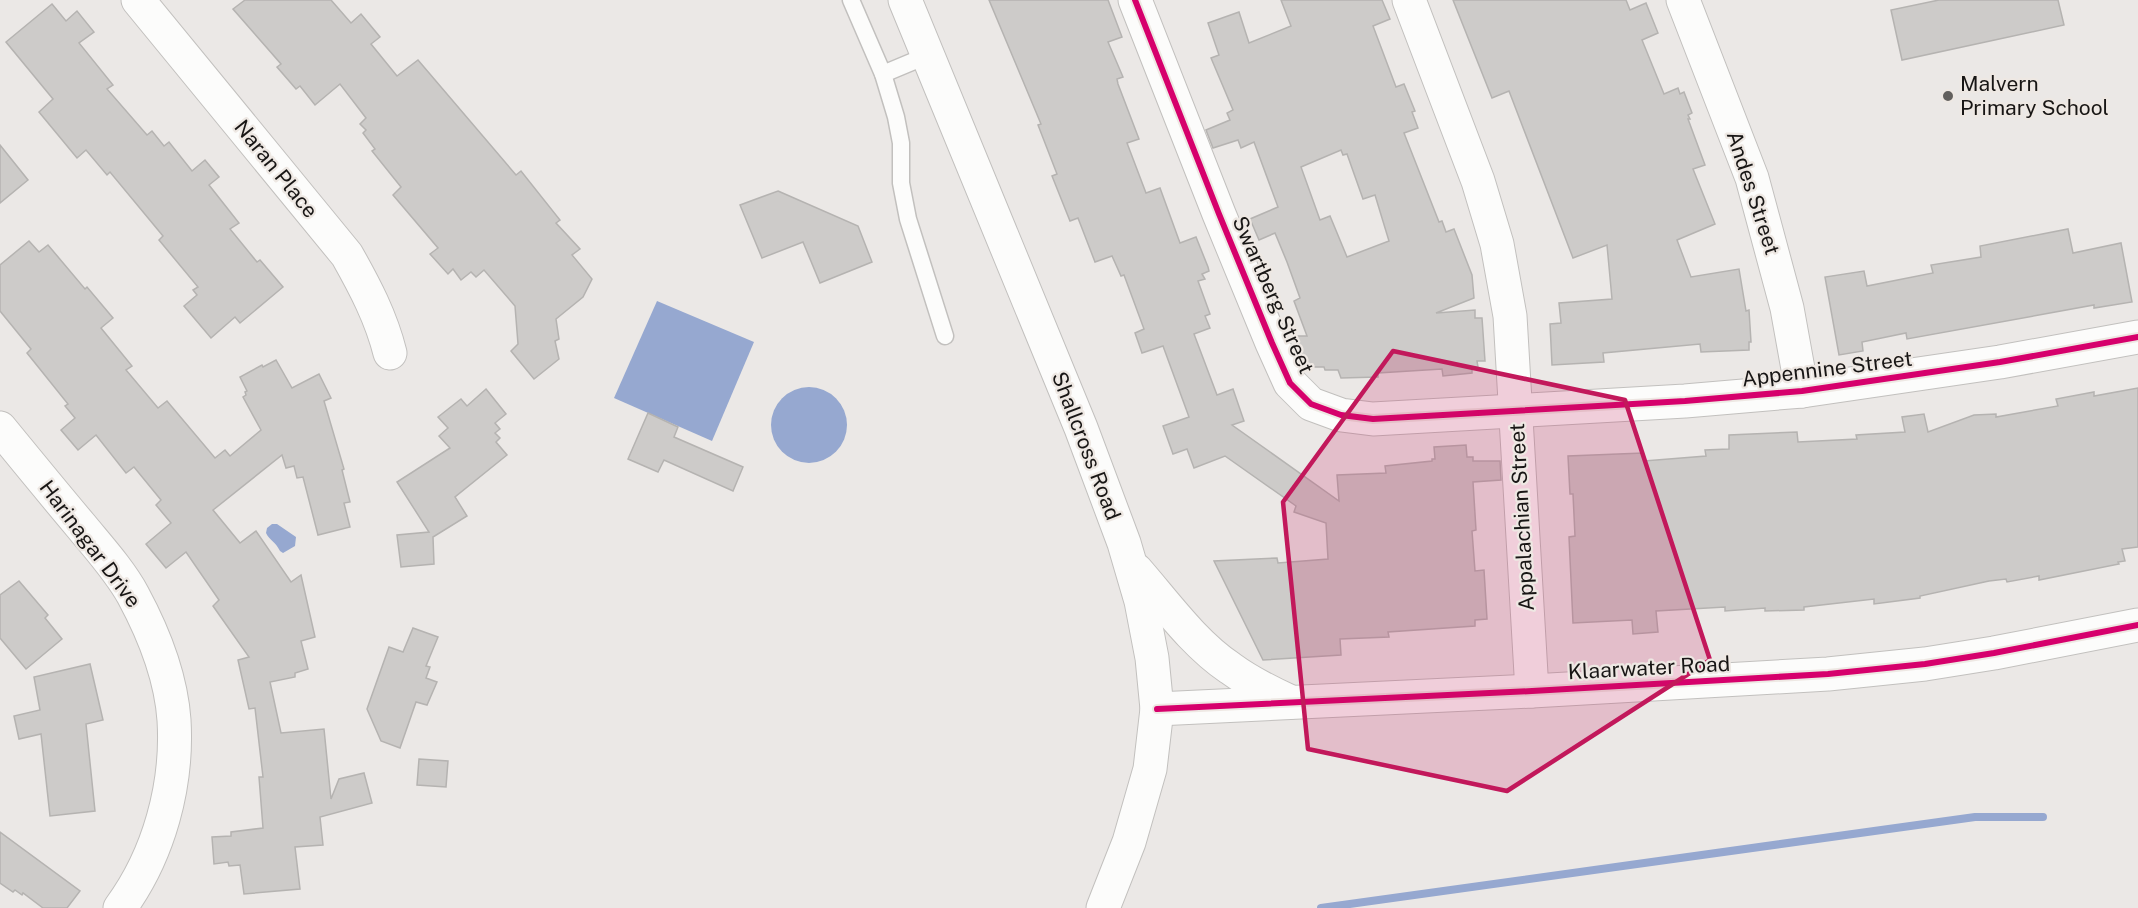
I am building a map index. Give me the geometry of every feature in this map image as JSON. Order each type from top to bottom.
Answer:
[{"type":"street","name":"Naran Place","points":[[138,0],[347,255],[372,300],[385,332],[390,353]]},
{"type":"street","name":"Shallcross Road","points":[[905,0],[926,56],[1081,429],[1142,602],[1158,710],[1150,769],[1129,842],[1103,908]]},
{"type":"street","name":"Swartberg Street","points":[[1136,0],[1228,235],[1290,383],[1311,404],[1341,416],[1372,419],[1516,411]]},
{"type":"street","name":"Appalachian Street","points":[[1409,0],[1478,181],[1497,244],[1510,316],[1532,691]]},
{"type":"street","name":"Andes Street","points":[[1683,0],[1752,178],[1787,308],[1802,391]]},
{"type":"street","name":"Appennine Street","points":[[1516,411],[1802,391],[2000,362],[2138,337]]},
{"type":"street","name":"Harinagar Drive","points":[[0,428],[132,593],[152,635],[166,679],[174,717],[174,749],[165,810],[151,853],[129,896],[120,908]]},
{"type":"street","points":[[1130,563],[1199,642],[1227,667],[1258,687],[1293,703]]},
{"type":"street","name":"Klaarwater Road","points":[[1158,710],[1828,674],[1924,664],[1994,653],[2138,625]]},
{"type":"lane","points":[[851,0],[883,74],[896,117],[901,143],[901,183],[908,219],[945,336]]},
{"type":"lane","points":[[883,74],[926,56]]},
{"type":"highlighted area","points":[[1393,351],[1625,400],[1710,660],[1507,791],[1308,749],[1283,502]]},
{"type":"water","points":[[657,301],[754,342],[712,441],[614,398]]},
{"type":"water","points":[[802,387],[816,387],[830,393],[841,404],[847,418],[844,440],[836,452],[816,463],[802,463],[788,457],[777,446],[771,432],[771,418],[777,404],[788,393]]},
{"type":"water","points":[[272,524],[277,524],[296,537],[295,546],[283,553],[280,551],[266,533],[267,528]]},
{"type":"building","points":[[245,0],[331,0],[351,23],[361,14],[380,37],[371,44],[397,76],[418,60],[516,175],[521,171],[560,220],[556,223],[580,249],[572,255],[592,279],[583,297],[556,319],[559,339],[555,341],[559,359],[534,379],[511,351],[518,344],[515,306],[484,270],[476,277],[471,272],[461,280],[453,269],[448,274],[430,254],[438,248],[393,195],[401,187],[372,151],[375,149],[363,133],[366,130],[360,124],[366,118],[340,84],[315,105],[300,86],[296,89],[277,67],[281,64],[233,9]]},
{"type":"building","points":[[989,0],[1108,0],[1122,37],[1108,42],[1123,77],[1117,79],[1118,84],[1139,139],[1127,143],[1146,193],[1160,188],[1180,243],[1196,237],[1208,267],[1209,271],[1202,274],[1205,279],[1198,281],[1210,314],[1205,316],[1210,328],[1194,334],[1217,395],[1233,389],[1244,421],[1232,425],[1339,501],[1337,475],[1386,473],[1385,466],[1432,461],[1435,459],[1434,447],[1466,445],[1467,457],[1473,457],[1473,461],[1500,461],[1501,480],[1473,482],[1476,530],[1472,531],[1475,571],[1484,570],[1487,619],[1475,620],[1475,626],[1388,632],[1389,637],[1340,639],[1341,655],[1263,660],[1214,561],[1277,558],[1278,563],[1328,559],[1326,523],[1294,512],[1296,506],[1225,456],[1194,468],[1187,449],[1173,454],[1163,426],[1189,417],[1163,346],[1142,353],[1135,333],[1144,329],[1124,275],[1121,276],[1112,256],[1095,262],[1078,218],[1070,221],[1052,176],[1057,174],[1038,125],[1041,124]]},
{"type":"building","points":[[1281,0],[1382,0],[1390,19],[1373,26],[1396,87],[1404,84],[1415,111],[1412,112],[1418,128],[1404,133],[1439,222],[1442,221],[1446,232],[1454,229],[1472,275],[1474,298],[1436,313],[1475,310],[1475,318],[1482,318],[1485,361],[1477,361],[1478,367],[1472,367],[1472,373],[1443,376],[1442,369],[1378,373],[1378,377],[1341,378],[1338,370],[1307,367],[1296,336],[1307,336],[1294,301],[1300,298],[1287,262],[1275,233],[1259,240],[1250,219],[1278,207],[1254,142],[1241,148],[1238,140],[1213,148],[1206,130],[1230,120],[1227,113],[1233,110],[1211,58],[1219,55],[1208,23],[1239,12],[1249,43],[1291,26]],"holes":[[[1341,150],[1343,155],[1347,154],[1363,199],[1375,195],[1389,241],[1347,257],[1330,216],[1320,220],[1301,167]]]},
{"type":"building","points":[[1453,0],[1626,0],[1630,10],[1646,3],[1658,33],[1642,40],[1664,94],[1678,88],[1680,94],[1684,92],[1692,113],[1688,115],[1690,119],[1688,119],[1705,165],[1693,169],[1715,224],[1677,240],[1691,277],[1739,269],[1746,311],[1749,310],[1751,342],[1749,342],[1749,350],[1701,352],[1700,344],[1603,353],[1604,362],[1552,365],[1550,324],[1561,323],[1559,303],[1612,299],[1607,245],[1573,258],[1509,91],[1492,98]]},
{"type":"building","points":[[1939,0],[2058,0],[2064,25],[1902,60],[1891,10]]},
{"type":"building","points":[[52,4],[66,21],[77,11],[94,32],[79,43],[113,85],[107,89],[147,135],[152,131],[164,146],[169,142],[192,171],[205,160],[219,177],[209,185],[239,223],[230,229],[257,262],[260,260],[283,287],[240,323],[235,317],[211,338],[184,306],[197,295],[193,290],[198,287],[159,240],[163,236],[110,172],[107,175],[86,150],[77,158],[39,112],[53,99],[6,42]]},
{"type":"building","points":[[0,145],[28,180],[0,203]]},
{"type":"building","points":[[778,191],[858,226],[872,262],[820,283],[803,242],[762,258],[740,205]]},
{"type":"building","points":[[2068,229],[2073,253],[2121,243],[2132,302],[2094,308],[2094,305],[1907,339],[1906,333],[1862,342],[1863,351],[1839,355],[1825,277],[1864,271],[1867,286],[1933,273],[1931,265],[1981,257],[1980,246]]},
{"type":"building","points":[[29,241],[39,252],[48,245],[85,289],[87,287],[113,318],[101,328],[132,366],[126,370],[158,408],[167,401],[215,458],[225,450],[230,456],[261,430],[243,397],[247,391],[240,377],[262,365],[263,367],[276,360],[292,388],[319,374],[331,398],[324,401],[344,469],[342,470],[350,502],[344,503],[350,527],[318,535],[303,477],[297,478],[294,466],[286,468],[282,455],[213,510],[240,543],[256,531],[291,582],[301,575],[315,637],[301,641],[308,669],[295,673],[295,677],[270,682],[281,733],[324,729],[331,799],[339,779],[364,773],[372,803],[320,817],[323,845],[295,847],[300,889],[244,894],[240,865],[229,866],[228,862],[214,864],[212,837],[231,836],[231,832],[263,828],[259,777],[263,777],[255,708],[249,709],[238,660],[249,657],[213,606],[219,600],[186,552],[166,568],[146,544],[171,523],[156,505],[161,500],[134,467],[126,473],[96,435],[78,450],[61,430],[75,418],[65,406],[68,404],[27,353],[31,349],[0,311],[0,265]]},
{"type":"building","points":[[2138,388],[2138,547],[2122,549],[2125,561],[2118,562],[2119,564],[2039,580],[2039,576],[2007,582],[2006,579],[1989,581],[1920,596],[1920,598],[1874,604],[1874,599],[1804,607],[1804,610],[1765,611],[1765,608],[1725,611],[1725,607],[1656,611],[1658,632],[1633,634],[1632,620],[1573,623],[1569,537],[1575,536],[1568,456],[1643,453],[1644,461],[1706,456],[1705,450],[1729,449],[1729,435],[1797,432],[1798,442],[1857,439],[1856,435],[1905,432],[1902,417],[1924,414],[1928,432],[1974,415],[1996,414],[1996,417],[2058,406],[2056,399],[2094,392],[2094,396]]},
{"type":"building","points":[[486,389],[506,414],[495,423],[500,429],[495,433],[500,438],[496,442],[507,455],[455,497],[467,516],[433,537],[434,564],[401,567],[397,535],[429,532],[397,482],[450,448],[439,436],[448,428],[438,417],[461,399],[467,406]]},
{"type":"building","points":[[648,413],[678,427],[674,437],[743,467],[733,491],[664,460],[658,472],[628,459]]},
{"type":"building","points":[[19,581],[48,615],[45,618],[62,639],[26,669],[0,638],[0,595]]},
{"type":"building","points":[[413,628],[438,637],[426,666],[430,667],[426,678],[437,682],[427,705],[416,702],[400,748],[381,741],[367,709],[389,647],[403,652]]},
{"type":"building","points":[[90,664],[103,720],[86,724],[95,811],[50,816],[41,734],[19,739],[14,716],[40,710],[34,677]]},
{"type":"building","points":[[419,759],[448,761],[446,787],[417,785]]},
{"type":"building","points":[[0,832],[80,891],[67,908],[43,908],[23,893],[22,895],[15,890],[13,892],[0,883]]},
{"type":"waterway","points":[[1321,908],[1975,817],[2043,817]]},
{"type":"cycle path","points":[[1135,0],[1219,214],[1290,383],[1311,404],[1341,415],[1373,419],[1685,401],[1802,391],[2000,362],[2138,337]]},
{"type":"cycle path","points":[[1157,709],[1828,674],[1925,664],[2138,625]]},
{"type":"place","name":"Malvern Primary School","points":[[1948,96]]}]
